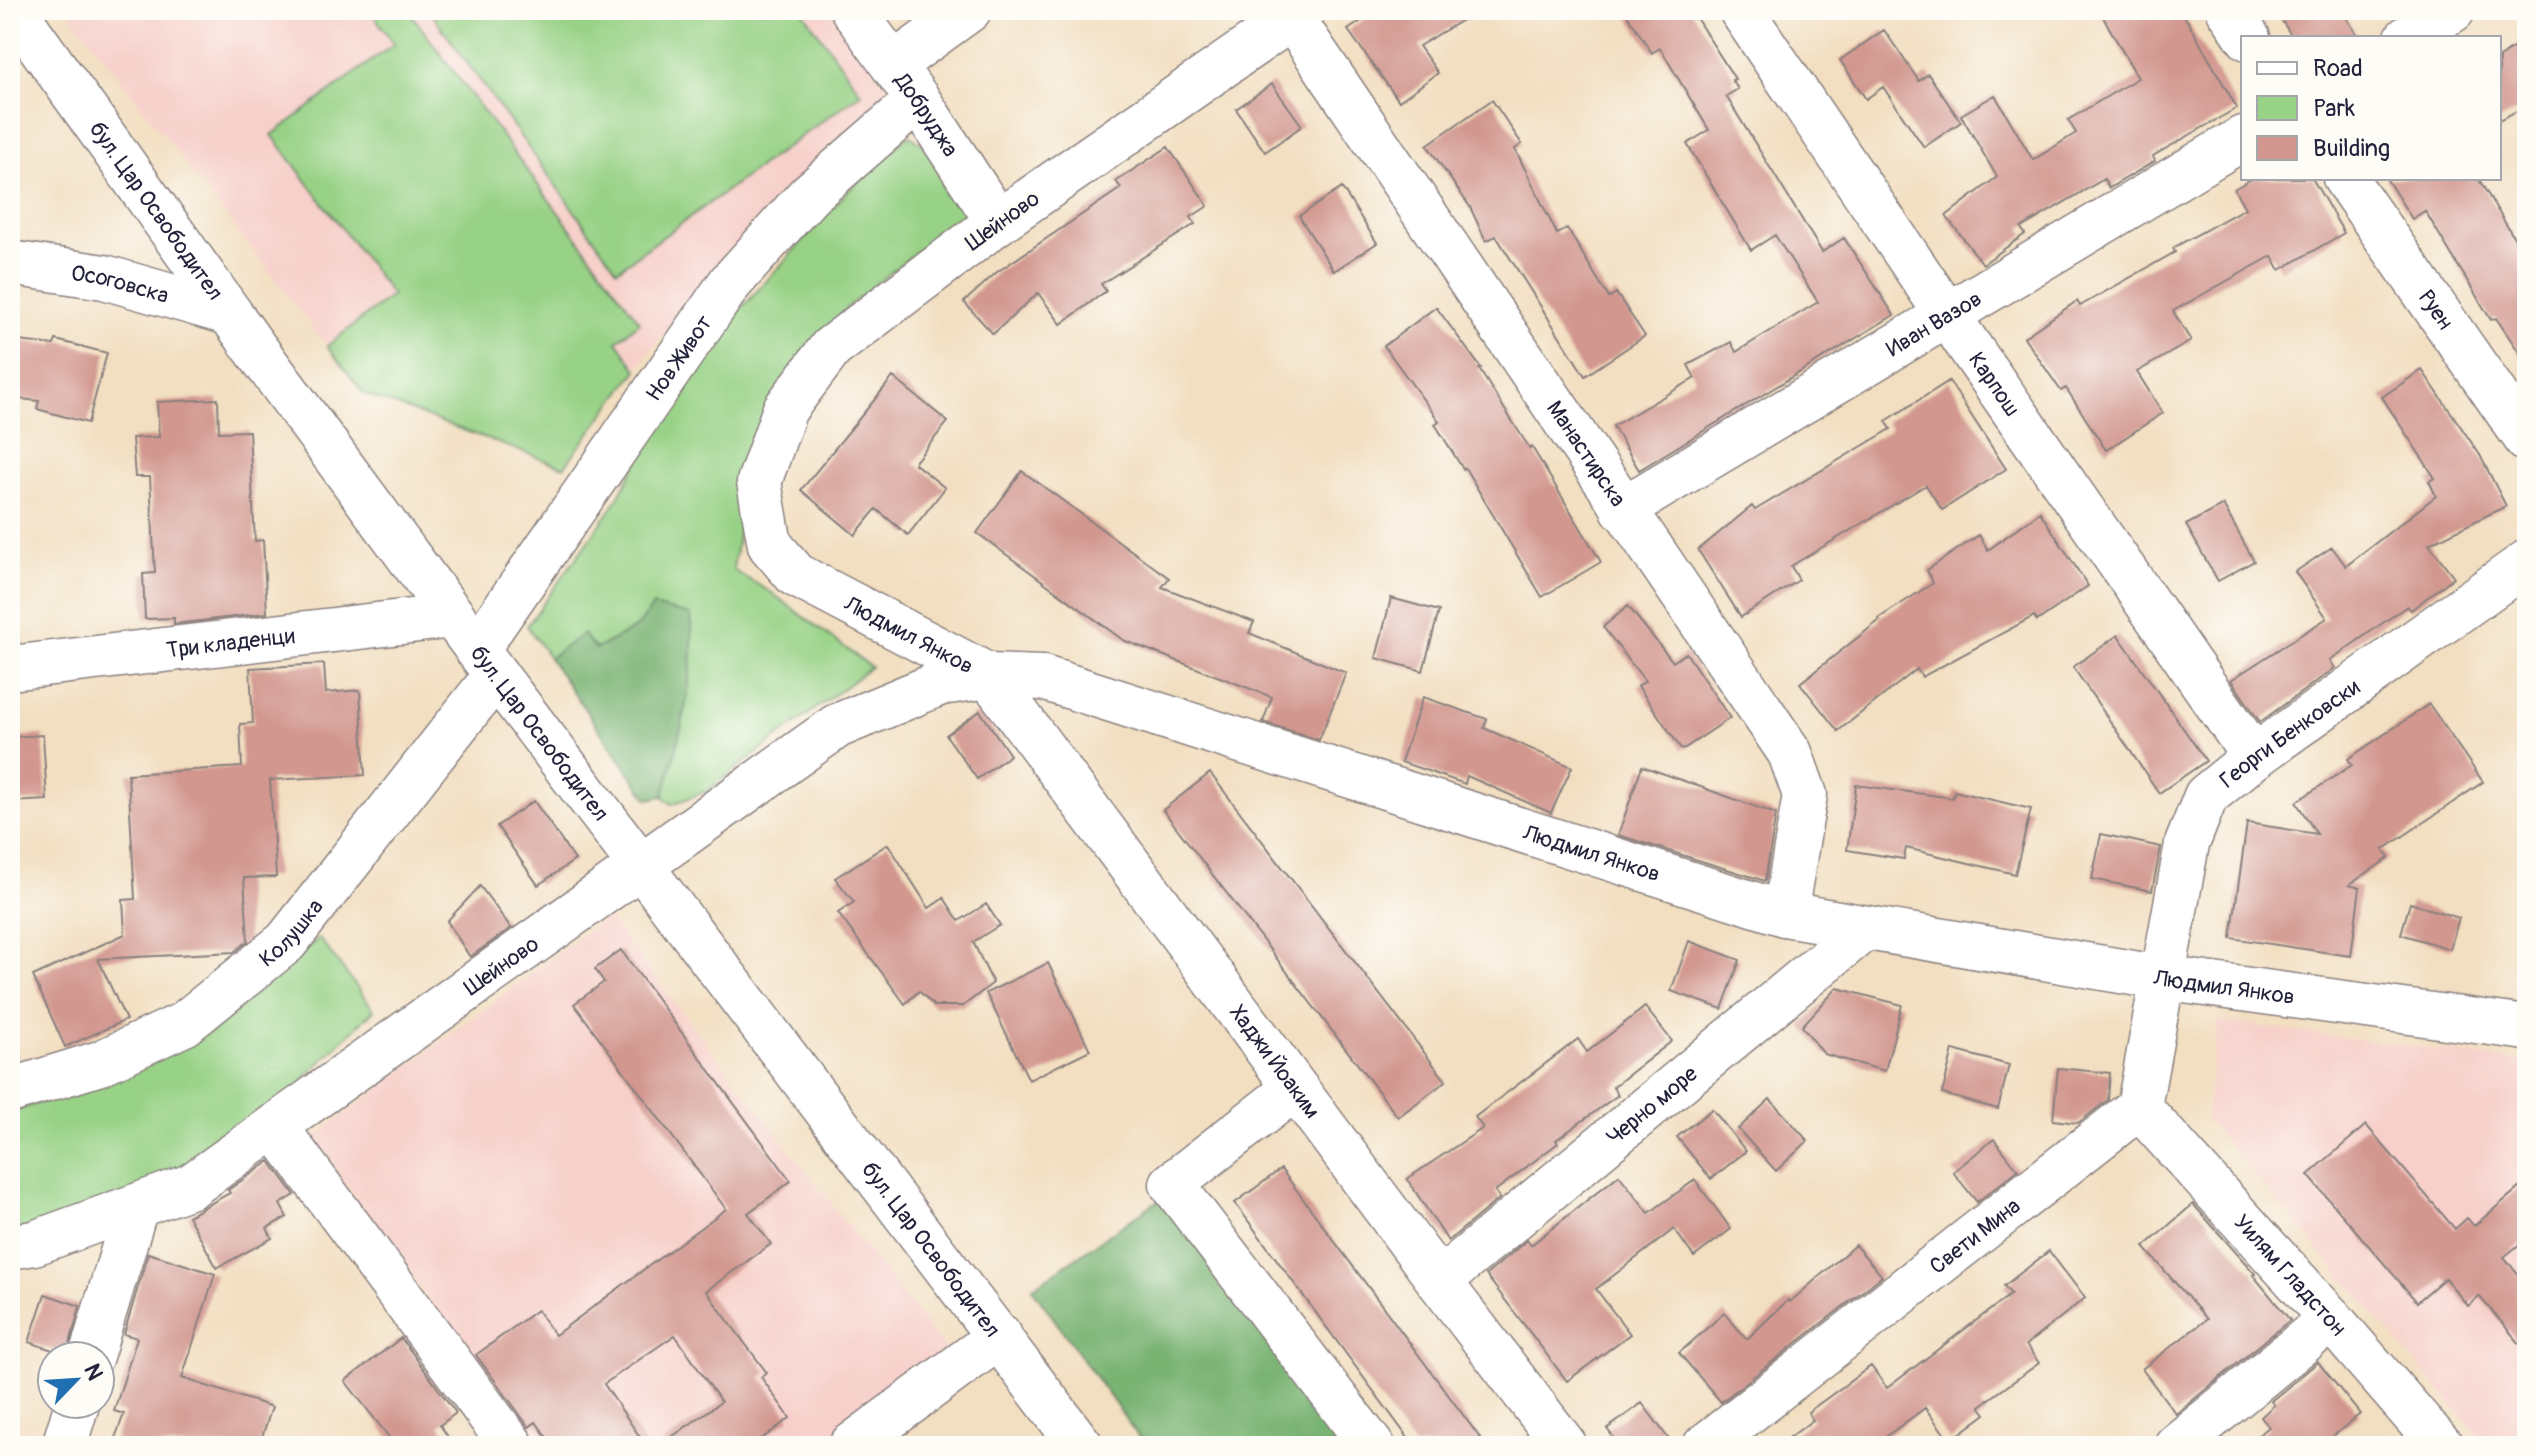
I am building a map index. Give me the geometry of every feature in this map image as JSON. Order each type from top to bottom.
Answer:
[{"type":"street","name":"бул. Цар Освободител","points":[[14,10],[229,313],[475,647],[1081,1446]]},
{"type":"street","name":"Добруджа","points":[[853,10],[918,100],[998,222]]},
{"type":"street","points":[[893,65],[969,10]]},
{"type":"street","name":"Карпош","points":[[1741,10],[1948,316],[2254,757]]},
{"type":"street","points":[[2229,10],[2247,36]]},
{"type":"street","points":[[2410,36],[2453,10]]},
{"type":"street","name":"Шейново","points":[[759,482],[785,409],[831,348],[998,222],[1295,13]]},
{"type":"street","name":"Манастирска","points":[[1295,13],[1623,509],[1790,753],[1805,795],[1785,914]]},
{"type":"street","name":"Нов Живот","points":[[475,647],[730,283],[809,195],[918,100]]},
{"type":"street","name":"Иван Вазов","points":[[1623,509],[2241,139]]},
{"type":"street","name":"Руен","points":[[2346,180],[2527,440]]},
{"type":"street","name":"Осоговска","points":[[10,263],[104,277],[229,313]]},
{"type":"street","name":"Людмил Янков","points":[[759,482],[770,545],[796,575],[989,676],[1043,678],[1785,914],[2162,978],[2527,1028]]},
{"type":"street","name":"Георги Бенковски","points":[[2162,978],[2187,844],[2206,796],[2254,757],[2527,562]]},
{"type":"street","name":"Три кладенци","points":[[10,668],[475,647]]},
{"type":"street","name":"Колушка","points":[[10,1091],[100,1063],[184,1024],[286,942],[475,647]]},
{"type":"street","name":"Шейново","points":[[10,1247],[34,1243],[191,1186],[837,726],[941,683],[989,676]]},
{"type":"street","name":"Хаджи Йоаким","points":[[989,676],[1565,1446]]},
{"type":"street","name":"Черно море","points":[[1439,1281],[1865,928]]},
{"type":"street","points":[[2139,1107],[2162,978]]},
{"type":"street","points":[[1295,1088],[1172,1184],[1372,1446]]},
{"type":"street","name":"Уилям Гладстон","points":[[2139,1107],[2441,1446]]},
{"type":"street","name":"Свети Мина","points":[[1705,1446],[2139,1107]]},
{"type":"street","points":[[275,1126],[512,1446]]},
{"type":"street","points":[[96,1340],[136,1207]]},
{"type":"street","points":[[2176,1446],[2331,1319]]},
{"type":"street","points":[[851,1446],[1000,1336]]},
{"type":"street","points":[[64,1446],[72,1420]]},
{"type":"shaded area","points":[[67,10],[831,10],[891,94],[687,301],[564,467],[364,394]]},
{"type":"shaded area","points":[[607,916],[950,1356],[829,1446],[533,1446],[313,1138]]},
{"type":"shaded area","points":[[2218,1021],[2527,1062],[2527,1446],[2488,1446],[2206,1119]]},
{"type":"green space","points":[[370,10],[408,10],[640,322],[617,341],[637,370],[564,467],[364,394],[327,346],[392,295],[272,135],[394,44]]},
{"type":"green space","points":[[429,10],[802,10],[861,93],[617,270]]},
{"type":"green space","points":[[909,135],[925,146],[970,209],[850,305],[820,336],[747,476],[733,570],[772,593],[871,667],[707,791],[672,804],[663,796],[648,799],[527,626],[612,508],[657,427],[741,309],[847,192]]},
{"type":"green space","points":[[653,606],[691,615],[692,638],[685,707],[664,796],[648,799],[549,658],[583,634],[596,649],[637,627]]},
{"type":"green space","points":[[319,938],[374,1010],[304,1078],[313,1093],[176,1176],[10,1237],[10,1112],[92,1087],[212,1032]]},
{"type":"green space","points":[[1162,1198],[1342,1446],[1145,1446],[1032,1288]]},
{"type":"building","points":[[1377,10],[1479,10],[1419,46],[1438,73],[1399,101],[1348,30]]},
{"type":"building","points":[[1624,10],[1691,10],[1735,79],[1732,80],[1738,89],[1726,96],[1822,252],[1844,238],[1894,315],[1639,470],[1613,426],[1695,378],[1688,365],[1731,342],[1736,352],[1818,302],[1775,235],[1751,250],[1687,144],[1709,130],[1660,48],[1652,53]]},
{"type":"building","points":[[2099,10],[2181,10],[2237,108],[2153,156],[2155,161],[2109,188],[2104,179],[2021,228],[2025,234],[1983,264],[1946,216],[1997,177],[1961,115],[1995,95],[2033,160],[2076,133],[2068,120],[2138,78]]},
{"type":"building","points":[[2275,10],[2342,10],[2358,36],[2292,36]]},
{"type":"building","points":[[1884,30],[1919,81],[1928,74],[1961,122],[1924,147],[1883,87],[1866,99],[1840,60]]},
{"type":"building","points":[[2527,39],[2527,106],[2501,119],[2501,56]]},
{"type":"building","points":[[1272,84],[1302,126],[1265,152],[1236,109]]},
{"type":"building","points":[[1492,100],[1522,144],[1515,149],[1557,234],[1567,228],[1609,298],[1616,293],[1645,336],[1585,376],[1496,236],[1486,241],[1470,207],[1427,145]]},
{"type":"building","points":[[1168,147],[1208,206],[1191,217],[1195,224],[1101,284],[1106,291],[1061,324],[1038,293],[993,334],[964,302],[997,272],[1121,188],[1116,181]]},
{"type":"building","points":[[2250,180],[2313,180],[2344,233],[2280,270],[2272,256],[2173,311],[2191,341],[2137,372],[2163,413],[2106,450],[2066,388],[2061,391],[2024,337],[2077,301],[2080,306],[2245,208],[2234,189]]},
{"type":"building","points":[[2387,180],[2479,180],[2527,259],[2527,364],[2496,318],[2491,320],[2425,211],[2412,219]]},
{"type":"building","points":[[1342,188],[1377,243],[1334,271],[1299,216]]},
{"type":"building","points":[[1436,307],[1481,368],[1601,562],[1542,597],[1435,424],[1439,421],[1384,346]]},
{"type":"building","points":[[10,340],[54,345],[56,340],[107,353],[88,423],[37,409],[39,401],[10,398]]},
{"type":"building","points":[[2422,370],[2480,455],[2506,506],[2429,544],[2454,577],[2411,610],[2407,606],[2330,660],[2335,668],[2260,722],[2231,680],[2327,618],[2295,572],[2332,547],[2346,566],[2436,496],[2429,481],[2435,478],[2382,397]]},
{"type":"building","points":[[893,377],[948,422],[914,463],[945,488],[908,535],[876,509],[855,535],[801,490]]},
{"type":"building","points":[[1949,381],[2006,469],[1942,510],[1926,485],[1791,566],[1799,580],[1741,617],[1698,550],[1752,506],[1755,510],[1891,429],[1886,421]]},
{"type":"building","points":[[218,399],[219,432],[249,431],[255,541],[263,540],[267,613],[174,624],[174,618],[145,619],[143,574],[155,573],[150,477],[135,477],[132,438],[159,437],[157,402]]},
{"type":"building","points":[[1022,471],[1169,578],[1162,587],[1254,622],[1249,633],[1346,673],[1319,740],[1263,722],[1272,697],[1123,640],[977,533]]},
{"type":"building","points":[[2223,505],[2254,561],[2218,581],[2186,525]]},
{"type":"building","points":[[2040,512],[2088,586],[2037,621],[2034,616],[1922,677],[1917,669],[1838,731],[1800,683],[1879,618],[1933,583],[1927,570],[1979,535],[1988,550]]},
{"type":"building","points":[[1391,598],[1439,611],[1423,671],[1376,658]]},
{"type":"building","points":[[1628,606],[1673,662],[1686,653],[1730,718],[1682,750],[1638,686],[1645,681],[1603,627]]},
{"type":"building","points":[[2118,635],[2206,761],[2159,793],[2073,667]]},
{"type":"building","points":[[324,664],[326,693],[360,690],[365,775],[270,780],[276,877],[244,878],[248,941],[234,952],[98,959],[126,1020],[65,1047],[33,976],[125,934],[123,900],[135,899],[128,774],[242,767],[240,724],[253,723],[250,668]]},
{"type":"building","points":[[1423,697],[1487,719],[1484,728],[1572,767],[1551,813],[1467,776],[1465,784],[1401,762]]},
{"type":"building","points":[[2429,704],[2483,782],[2383,850],[2389,858],[2349,885],[2360,888],[2351,956],[2231,938],[2247,823],[2317,834],[2296,802],[2352,765],[2348,759]]},
{"type":"building","points":[[980,711],[1010,755],[977,779],[946,735]]},
{"type":"building","points":[[43,735],[47,800],[10,802],[10,737]]},
{"type":"building","points":[[1642,766],[1776,814],[1765,881],[1618,835]]},
{"type":"building","points":[[1210,773],[1446,1081],[1398,1117],[1163,810]]},
{"type":"building","points":[[1856,785],[1953,798],[1954,791],[2031,809],[2015,874],[1906,848],[1904,859],[1847,850]]},
{"type":"building","points":[[534,801],[575,860],[538,885],[497,826]]},
{"type":"building","points":[[2101,834],[2161,847],[2152,891],[2092,879]]},
{"type":"building","points":[[888,844],[929,908],[944,898],[959,921],[986,904],[1000,925],[973,942],[993,983],[963,1006],[934,1006],[919,991],[905,1004],[838,913],[854,902],[835,878]]},
{"type":"building","points":[[480,886],[511,928],[470,957],[447,921]]},
{"type":"building","points":[[2410,903],[2459,918],[2450,949],[2401,934]]},
{"type":"building","points":[[1689,941],[1740,960],[1722,1009],[1671,991]]},
{"type":"building","points":[[621,950],[791,1181],[748,1213],[771,1244],[706,1291],[767,1373],[761,1377],[790,1418],[752,1446],[659,1446],[721,1402],[675,1335],[604,1384],[646,1446],[553,1446],[536,1422],[529,1427],[476,1355],[537,1310],[555,1335],[726,1209],[574,1004],[604,982],[595,969]]},
{"type":"building","points":[[1048,963],[1090,1050],[1029,1080],[986,993]]},
{"type":"building","points":[[1837,988],[1902,1005],[1885,1071],[1824,1054],[1802,1026]]},
{"type":"building","points":[[1645,1007],[1672,1041],[1613,1087],[1618,1095],[1556,1140],[1558,1143],[1495,1191],[1500,1198],[1448,1241],[1407,1179],[1483,1128],[1475,1117],[1578,1039],[1587,1052]]},
{"type":"building","points":[[1953,1050],[2009,1065],[1998,1109],[1942,1094]]},
{"type":"building","points":[[2058,1068],[2110,1073],[2108,1100],[2078,1123],[2053,1120]]},
{"type":"building","points":[[1770,1099],[1808,1141],[1776,1171],[1738,1129]]},
{"type":"building","points":[[1712,1109],[1746,1151],[1711,1179],[1677,1137]]},
{"type":"building","points":[[2366,1125],[2455,1229],[2467,1218],[2474,1226],[2527,1181],[2527,1238],[2504,1257],[2527,1284],[2527,1352],[2479,1296],[2468,1306],[2445,1278],[2417,1302],[2308,1175]]},
{"type":"building","points":[[1994,1139],[2018,1170],[1977,1202],[1953,1172]]},
{"type":"building","points":[[270,1161],[295,1195],[280,1204],[287,1217],[267,1228],[272,1238],[217,1268],[188,1216],[230,1193],[228,1190]]},
{"type":"building","points":[[1281,1169],[1486,1446],[1414,1446],[1235,1203]]},
{"type":"building","points":[[1619,1175],[1649,1213],[1695,1180],[1731,1229],[1694,1257],[1674,1229],[1596,1289],[1630,1334],[1567,1381],[1486,1275],[1527,1240],[1531,1245]]},
{"type":"building","points":[[2193,1204],[2255,1274],[2290,1320],[2176,1414],[2142,1369],[2207,1319],[2144,1247]]},
{"type":"building","points":[[1855,1245],[1882,1276],[1721,1402],[1679,1353],[1724,1313],[1747,1339],[1788,1300],[1790,1302]]},
{"type":"building","points":[[2049,1251],[2085,1298],[2026,1345],[2039,1363],[1980,1406],[1986,1414],[1950,1441],[1925,1408],[1873,1446],[1778,1446],[1813,1420],[1808,1412],[1871,1366],[1887,1388],[2011,1294],[2004,1286]]},
{"type":"building","points":[[148,1253],[215,1274],[182,1378],[272,1407],[259,1446],[112,1446],[124,1414],[116,1412],[116,1405],[137,1338],[124,1334]]},
{"type":"building","points":[[45,1294],[80,1306],[71,1340],[36,1340],[36,1344],[29,1342]]},
{"type":"building","points":[[401,1338],[456,1413],[440,1425],[454,1446],[396,1446],[345,1381]]},
{"type":"building","points":[[2318,1362],[2360,1414],[2321,1446],[2244,1446],[2269,1427],[2261,1417],[2274,1405],[2271,1401]]},
{"type":"building","points":[[1642,1403],[1674,1446],[1620,1446],[1607,1429]]}]
